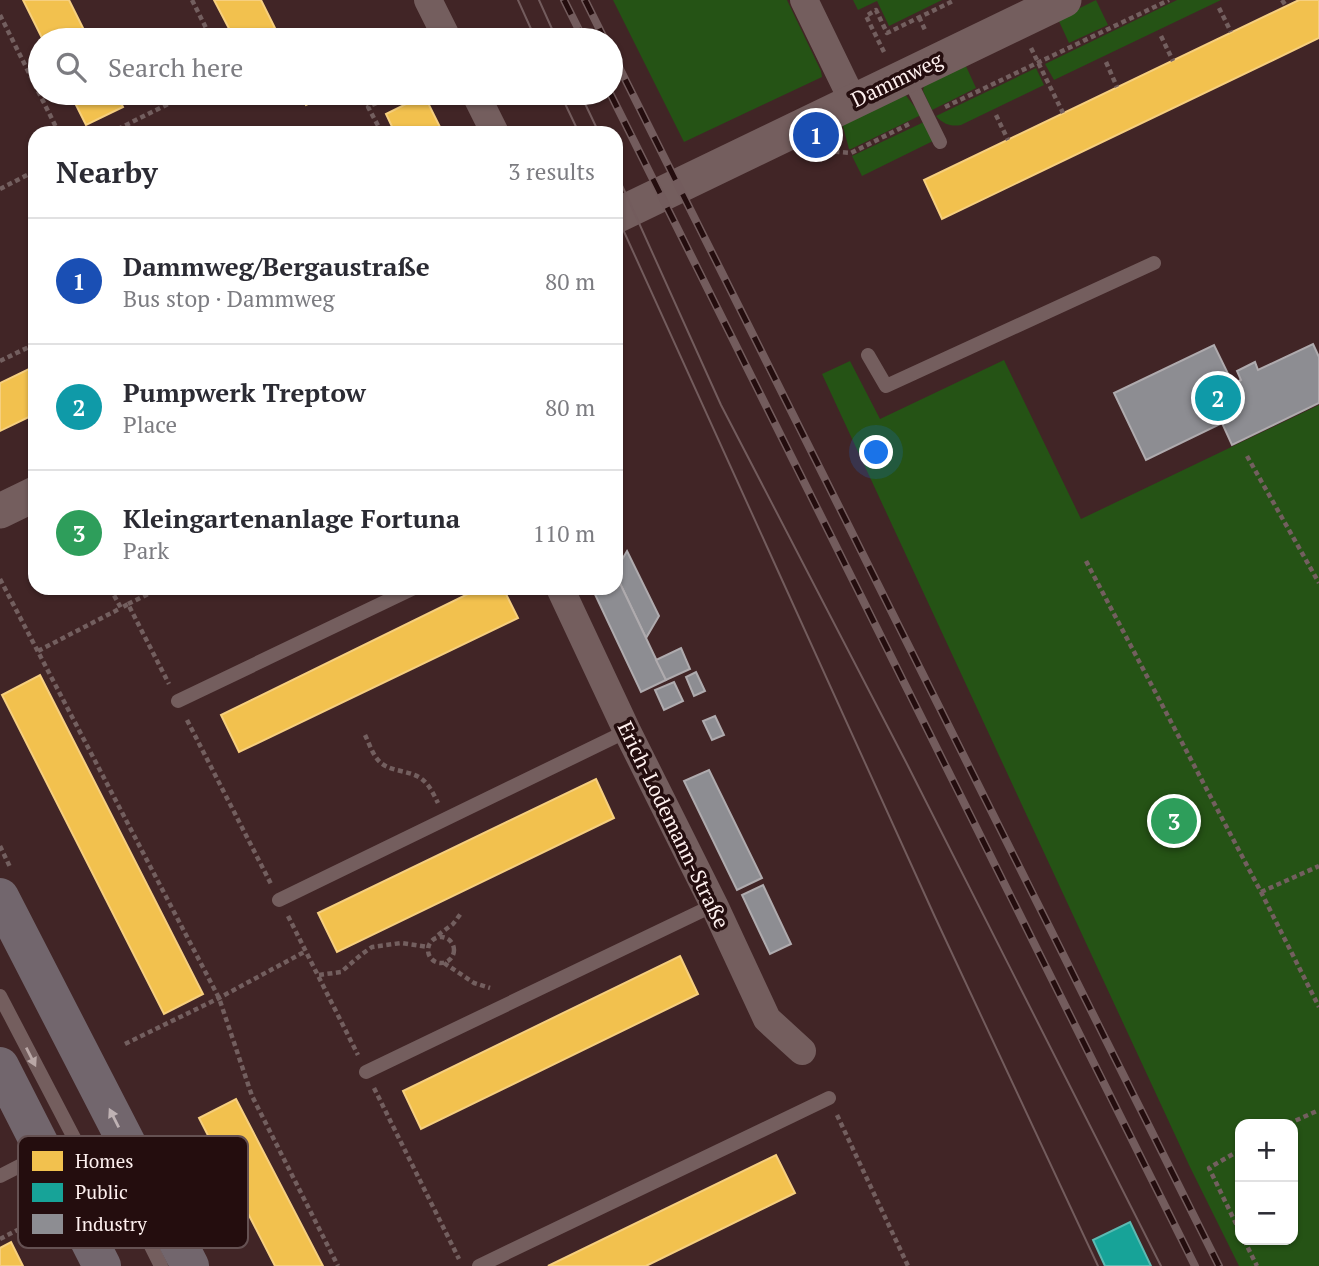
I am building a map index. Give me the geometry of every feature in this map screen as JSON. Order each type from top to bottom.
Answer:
[{"type":"main road","points":[[0,897],[123,1136]]},
{"type":"main road","points":[[0,1066],[36,1136]]},
{"type":"main road","points":[[93,1248],[102,1266]]},
{"type":"main road","points":[[181,1248],[190,1266]]},
{"type":"street","points":[[428,0],[442,28]]},
{"type":"street","points":[[804,0],[853,101]]},
{"type":"street","name":"Dammweg","points":[[623,213],[853,101],[895,64],[1064,0]]},
{"type":"street","points":[[481,105],[492,126]]},
{"type":"street","points":[[0,511],[28,497]]},
{"type":"street","name":"Erich-Lodemann-Straße","points":[[563,595],[767,1019],[802,1051]]},
{"type":"lane","points":[[895,64],[940,142]]},
{"type":"lane","points":[[868,355],[886,386],[1154,263]]},
{"type":"lane","points":[[177,701],[399,595]]},
{"type":"lane","points":[[279,900],[627,731]]},
{"type":"lane","points":[[366,1072],[714,905]]},
{"type":"lane","points":[[0,996],[73,1136]]},
{"type":"lane","points":[[479,1266],[829,1098]]},
{"type":"lane","points":[[0,1176],[18,1167]]},
{"type":"lane","points":[[152,1248],[161,1266]]},
{"type":"path","points":[[192,0],[206,28]]},
{"type":"path","points":[[895,64],[866,16],[876,10],[887,33],[955,0]]},
{"type":"path","points":[[832,151],[851,153],[1169,0]]},
{"type":"path","points":[[1282,0],[1286,6]]},
{"type":"path","points":[[1219,8],[1231,33]]},
{"type":"path","points":[[0,15],[28,71]]},
{"type":"path","points":[[919,17],[924,28]]},
{"type":"path","points":[[1161,36],[1173,61]]},
{"type":"path","points":[[1030,44],[1063,113]]},
{"type":"path","points":[[1106,62],[1118,88]]},
{"type":"path","points":[[45,105],[56,126]]},
{"type":"path","points":[[124,126],[166,105]]},
{"type":"path","points":[[372,105],[368,107],[378,126]]},
{"type":"path","points":[[996,115],[1008,140]]},
{"type":"path","points":[[0,188],[28,174]]},
{"type":"path","points":[[0,361],[28,347]]},
{"type":"path","points":[[1247,456],[1319,583]]},
{"type":"path","points":[[1086,561],[1319,1007]]},
{"type":"path","points":[[0,579],[219,998],[251,1096],[338,1266]]},
{"type":"path","points":[[114,595],[121,608]]},
{"type":"path","points":[[38,651],[146,595]]},
{"type":"path","points":[[128,604],[279,900]]},
{"type":"path","points":[[365,735],[376,758],[385,766],[409,772],[422,779],[431,789],[446,819]]},
{"type":"path","points":[[1261,892],[1319,866]]},
{"type":"path","points":[[463,912],[453,924],[434,938],[428,947],[429,956],[474,983],[502,993],[510,1003]]},
{"type":"path","points":[[434,938],[442,936],[453,942],[454,955],[444,963]]},
{"type":"path","points":[[319,975],[341,972],[372,947],[401,943],[428,947]]},
{"type":"path","points":[[125,1044],[306,951]]},
{"type":"path","points":[[829,1098],[908,1266]]},
{"type":"path","points":[[1298,1119],[1319,1110]]},
{"type":"path","points":[[1235,1153],[1209,1168],[1235,1222]]},
{"type":"path","points":[[0,1239],[18,1230]]},
{"type":"path","points":[[1246,1245],[1257,1266]]},
{"type":"green space","points":[[613,0],[787,0],[822,77],[684,142]]},
{"type":"green space","points":[[853,0],[942,0],[889,26],[877,1],[858,10]]},
{"type":"green space","points":[[1096,0],[1108,25],[1069,43],[1058,19]]},
{"type":"green space","points":[[1177,0],[1221,0],[1054,80],[1045,64]]},
{"type":"green space","points":[[965,64],[976,88],[932,110],[923,91],[924,84]]},
{"type":"green space","points":[[1036,68],[1044,85],[961,125],[947,124],[936,116]]},
{"type":"green space","points":[[904,93],[921,115],[849,149],[842,123]]},
{"type":"green space","points":[[924,122],[933,141],[862,176],[852,156]]},
{"type":"green space","points":[[1004,360],[1081,519],[1319,405],[1319,1266],[1239,1266],[1189,1165],[822,374],[850,361],[880,419]]},
{"type":"building: Homes","points":[[23,0],[69,0],[83,28],[37,28]]},
{"type":"building: Homes","points":[[214,0],[261,0],[275,28],[229,28]]},
{"type":"building: Homes","points":[[1299,0],[1319,0],[1319,38],[942,219],[924,180]]},
{"type":"building: Homes","points":[[76,105],[122,105],[123,107],[86,125]]},
{"type":"building: Homes","points":[[404,105],[429,105],[440,126],[392,126],[386,114]]},
{"type":"building: Homes","points":[[28,369],[28,417],[0,431],[0,383]]},
{"type":"building: Homes","points":[[466,595],[506,595],[518,618],[239,752],[221,715]]},
{"type":"building: Homes","points":[[40,675],[203,994],[164,1014],[2,695]]},
{"type":"building: Homes","points":[[596,779],[614,818],[337,952],[318,913]]},
{"type":"building: Homes","points":[[680,956],[698,994],[421,1129],[403,1091]]},
{"type":"building: Homes","points":[[236,1099],[323,1266],[275,1266],[248,1213],[248,1136],[208,1136],[199,1118]]},
{"type":"building: Homes","points":[[776,1155],[795,1193],[646,1266],[548,1266]]},
{"type":"building: Homes","points":[[11,1242],[23,1266],[0,1266],[0,1248]]},
{"type":"building: Public","points":[[1130,1222],[1151,1266],[1105,1266],[1093,1240]]},
{"type":"building: Industry","points":[[1313,344],[1319,357],[1319,403],[1232,445],[1222,423],[1146,460],[1114,393],[1214,345],[1233,384],[1241,380],[1237,371],[1255,362],[1258,370]]},
{"type":"building: Industry","points":[[627,551],[659,616],[646,638],[623,590],[623,558]]},
{"type":"building: Industry","points":[[623,590],[666,680],[641,692],[595,595],[623,595]]},
{"type":"building: Industry","points":[[681,648],[690,669],[666,680],[656,660]]},
{"type":"building: Industry","points":[[696,672],[705,691],[694,696],[686,677]]},
{"type":"building: Industry","points":[[674,682],[683,701],[664,710],[655,690]]},
{"type":"building: Industry","points":[[715,716],[724,735],[712,740],[703,721]]},
{"type":"building: Industry","points":[[709,770],[762,878],[737,890],[684,781]]},
{"type":"building: Industry","points":[[763,885],[791,944],[770,954],[742,895]]},
{"type":"tram line","points":[[518,0],[531,28]]},
{"type":"tram line","points":[[539,0],[552,28]]},
{"type":"tram line","points":[[566,105],[576,126]]},
{"type":"tram line","points":[[586,105],[596,126]]},
{"type":"tram line","points":[[623,188],[721,405],[907,764],[1161,1266]]},
{"type":"tram line","points":[[623,229],[935,917],[1098,1266]]},
{"type":"railway","points":[[564,0],[578,28]]},
{"type":"railway","points":[[585,0],[599,28]]},
{"type":"railway","points":[[623,75],[1219,1266]]},
{"type":"railway","points":[[616,105],[1195,1266]]},
{"type":"place","name":"Dammweg/Bergaustraße","points":[[816,135]]},
{"type":"place","name":"Pumpwerk Treptow","points":[[1218,398]]},
{"type":"place","name":"Kleingartenanlage Fortuna","points":[[1174,821]]}]
